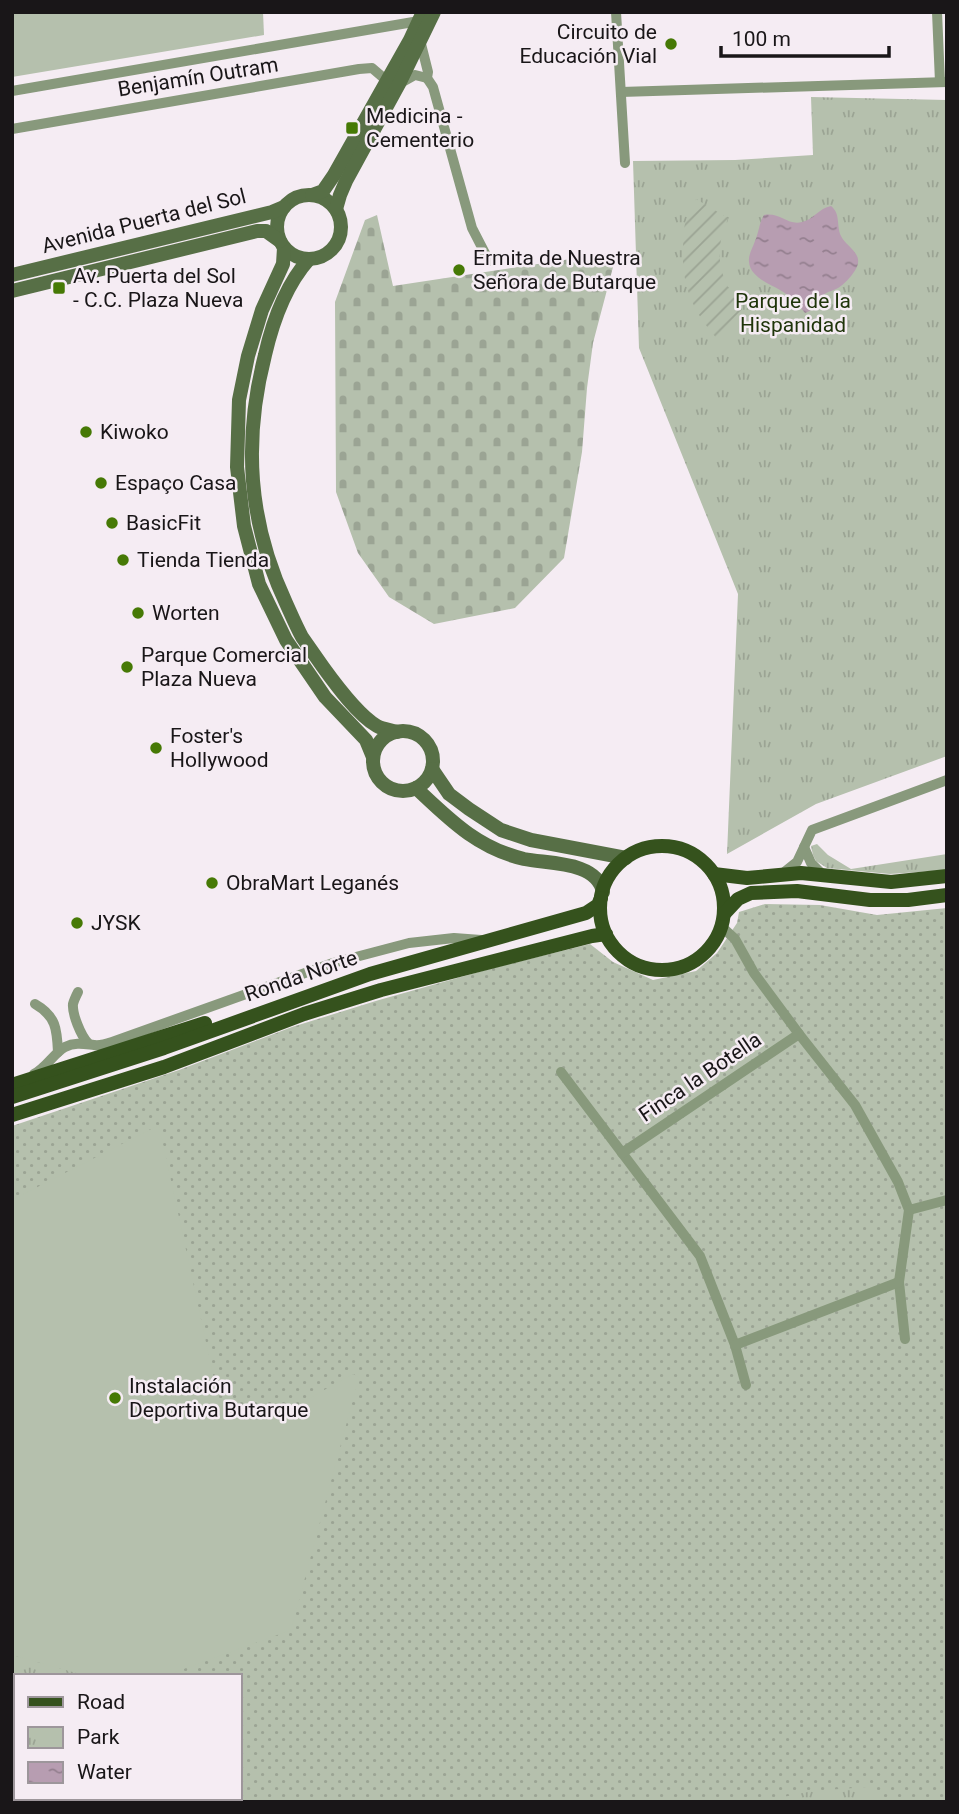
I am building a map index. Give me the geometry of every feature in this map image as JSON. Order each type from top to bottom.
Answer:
[{"type":"main road","points":[[373,757],[377,746],[386,737],[407,731],[425,740],[433,759],[432,769],[429,777],[416,788],[400,791],[385,785],[376,773],[366,740],[325,697],[286,640],[259,584],[244,526],[237,467],[239,400],[248,356],[262,310],[283,264],[277,223],[284,207],[301,196],[323,191],[434,12]]},
{"type":"main road","points":[[336,209],[346,181],[392,82],[412,57],[421,17]]},
{"type":"main road","points":[[282,244],[291,254],[309,260],[327,254],[339,240],[341,223],[336,209],[325,199],[312,195]]},
{"type":"main road","name":"Avenida Puerta del Sol","points":[[12,275],[284,207]]},
{"type":"main road","name":"Avenida Puerta del Sol","points":[[12,291],[257,231],[266,231],[282,244]]},
{"type":"main road","points":[[309,260],[292,282],[280,306],[270,332],[259,377],[253,424],[252,481],[261,534],[276,582],[301,635],[337,687],[364,716],[378,727],[397,732]]},
{"type":"main road","points":[[432,769],[449,793],[501,830],[531,840],[626,858],[661,846],[696,857],[714,874],[723,897],[723,920]]},
{"type":"main road","points":[[416,788],[459,829],[491,848],[523,859],[571,866],[595,875],[601,883],[602,923],[613,946],[633,962],[650,969],[668,970],[686,965],[701,956],[714,943],[723,920],[738,899],[751,892],[797,891],[870,900],[908,900],[947,895]]},
{"type":"main road","name":"Ronda Norte","points":[[12,1097],[164,1048],[370,974],[586,913],[598,905],[612,873],[626,858]]},
{"type":"main road","points":[[714,874],[747,878],[801,873],[891,882],[947,876]]},
{"type":"main road","name":"Ronda Norte","points":[[12,1115],[164,1067],[304,1014],[381,990],[606,934]]},
{"type":"main road","points":[[12,1085],[224,1017],[275,1007]]},
{"type":"street","points":[[616,12],[625,163]]},
{"type":"street","points":[[621,92],[944,82],[937,12]]},
{"type":"street","name":"Benjamín Outram","points":[[12,91],[389,26],[421,17]]},
{"type":"street","points":[[389,26],[415,40],[428,72],[427,78]]},
{"type":"street","name":"Benjamín Outram","points":[[12,129],[359,69],[372,68],[392,82]]},
{"type":"street","points":[[392,82],[415,75],[427,78],[433,87],[472,228],[489,261]]},
{"type":"street","points":[[782,875],[797,862],[812,830],[947,780]]},
{"type":"street","points":[[804,847],[811,863],[823,875]]},
{"type":"street","points":[[723,920],[754,973],[855,1105],[898,1182],[909,1210],[899,1282],[905,1339]]},
{"type":"street","points":[[12,1085],[40,1071],[58,1052],[68,1046],[111,1042],[333,963],[409,943],[454,938],[488,941]]},
{"type":"street","points":[[78,992],[73,1008],[79,1031],[88,1043]]},
{"type":"street","points":[[35,1004],[48,1012],[51,1018],[58,1052]]},
{"type":"street","name":"Finca la Botella","points":[[622,1153],[799,1034]]},
{"type":"street","points":[[561,1072],[700,1256],[735,1345],[746,1385]]},
{"type":"street","points":[[909,1210],[947,1200]]},
{"type":"street","points":[[735,1345],[899,1282]]},
{"type":"green space","points":[[12,12],[263,12],[264,35],[12,77]]},
{"type":"green space","name":"Parque de la Hispanidad","points":[[811,97],[947,100],[947,756],[816,804],[727,854],[738,594],[639,348],[633,161],[735,160],[813,155]]},
{"type":"green space","points":[[696,199],[728,218],[722,237],[720,261],[729,289],[746,314],[720,342],[696,309],[684,274],[684,227]]},
{"type":"green space","points":[[377,215],[393,286],[617,252],[593,343],[582,452],[564,558],[515,608],[434,624],[389,597],[358,553],[336,492],[335,302],[365,220]]},
{"type":"green space","points":[[817,844],[828,855],[851,869],[947,854],[947,870],[890,874],[827,868],[816,861],[813,855],[811,846]]},
{"type":"green space","points":[[765,904],[820,905],[877,915],[947,908],[947,1802],[12,1802],[12,1126],[179,1070],[292,1027],[493,968],[590,944],[613,962],[653,980],[696,971],[717,953],[737,923],[739,912]]},
{"type":"green space","name":"Instalación Deportiva Butarque","points":[[159,1125],[220,1407],[270,1420],[353,1374],[359,1377],[291,1630],[170,1674],[81,1674],[15,1656],[12,1658],[12,1200]]},
{"type":"green space","points":[[15,1656],[81,1674],[14,1674],[14,1800],[174,1800],[173,1802],[12,1802],[12,1658]]},
{"type":"green space","points":[[867,1787],[888,1802],[758,1802],[813,1791]]},
{"type":"water","points":[[831,206],[836,213],[841,236],[857,255],[858,263],[844,284],[823,295],[811,310],[805,313],[787,295],[753,272],[749,257],[764,215],[775,215],[797,223],[806,221]]},
{"type":"place","name":"Circuito de Educación Vial","points":[[671,44]]},
{"type":"place","name":"Medicina - Cementerio","points":[[352,128]]},
{"type":"place","name":"Ermita de Nuestra Señora de Butarque","points":[[459,270]]},
{"type":"place","name":"Av. Puerta del Sol - C.C. Plaza Nueva","points":[[59,288]]},
{"type":"place","name":"Kiwoko","points":[[86,432]]},
{"type":"place","name":"Espaço Casa","points":[[101,483]]},
{"type":"place","name":"BasicFit","points":[[112,523]]},
{"type":"place","name":"Tienda Tienda","points":[[123,560]]},
{"type":"place","name":"Worten","points":[[138,613]]},
{"type":"place","name":"Parque Comercial Plaza Nueva","points":[[127,667]]},
{"type":"place","name":"Foster's Hollywood","points":[[156,748]]},
{"type":"place","name":"ObraMart Leganés","points":[[212,883]]},
{"type":"place","name":"JYSK","points":[[77,923]]},
{"type":"place","name":"Instalación Deportiva Butarque","points":[[115,1398]]}]
